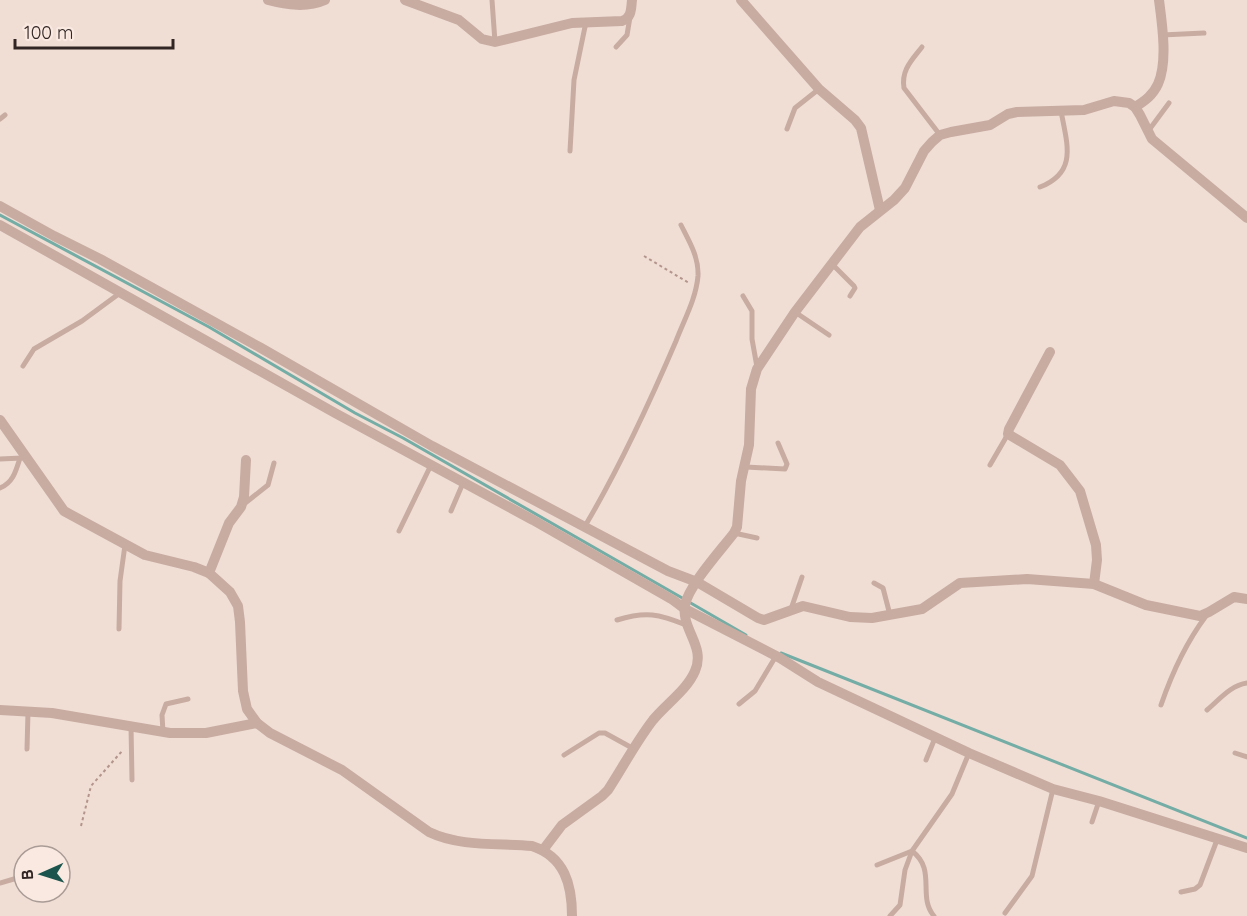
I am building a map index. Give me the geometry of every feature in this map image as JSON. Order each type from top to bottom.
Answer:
[{"type":"street","points":[[268,0],[306,5],[325,0]]},
{"type":"street","points":[[405,0],[459,20],[482,39],[495,42],[572,23],[627,20],[632,0]]},
{"type":"street","points":[[741,0],[819,89],[861,128],[880,210]]},
{"type":"street","points":[[1135,107],[1148,99],[1158,84],[1162,64],[1159,0]]},
{"type":"street","points":[[543,850],[562,825],[603,796],[655,718],[695,672],[698,649],[687,626],[685,606],[695,584],[734,533],[738,520],[741,481],[746,467],[749,445],[751,389],[757,369],[795,312],[860,227],[900,194],[924,151],[940,135],[982,127],[1017,112],[1092,109],[1121,101],[1135,107],[1152,139],[1247,218]]},
{"type":"street","points":[[0,206],[137,279],[432,446],[758,618],[771,619],[791,609],[804,606],[861,618],[890,615],[922,609],[960,583],[1027,579],[1094,584],[1153,607],[1200,616],[1234,597],[1247,599]]},
{"type":"street","points":[[0,225],[334,413],[464,482],[782,659],[818,682],[935,738],[1053,789],[1099,801],[1247,848]]},
{"type":"street","points":[[121,294],[137,279]]},
{"type":"street","points":[[1050,352],[1008,434],[1060,465],[1080,491],[1096,545],[1094,584]]},
{"type":"street","points":[[0,420],[22,458],[64,511],[145,555],[209,573],[230,592],[238,606],[243,691],[248,709],[257,723],[270,733],[342,770],[429,832],[440,837],[532,846],[543,850],[565,871],[570,885],[572,916]]},
{"type":"street","points":[[209,573],[229,523],[241,507],[244,497],[246,460]]},
{"type":"street","points":[[0,710],[52,713],[163,732],[206,733],[257,723]]},
{"type":"lane","points":[[492,0],[495,42]]},
{"type":"lane","points":[[616,47],[627,35],[630,15]]},
{"type":"lane","points":[[570,150],[574,80],[586,22]]},
{"type":"lane","points":[[1162,35],[1204,33]]},
{"type":"lane","points":[[922,47],[905,70],[904,88],[940,135]]},
{"type":"lane","points":[[787,129],[795,108],[819,89]]},
{"type":"lane","points":[[1148,131],[1169,104]]},
{"type":"lane","points":[[1040,187],[1054,181],[1066,163],[1068,149],[1061,111]]},
{"type":"lane","points":[[585,526],[609,486],[657,383],[696,288],[698,260],[681,225]]},
{"type":"lane","points":[[832,265],[854,286],[850,296]]},
{"type":"lane","points":[[24,366],[34,349],[82,321],[121,294]]},
{"type":"lane","points":[[743,296],[752,311],[752,339],[757,369]]},
{"type":"lane","points":[[795,312],[829,335]]},
{"type":"lane","points":[[990,465],[1008,434]]},
{"type":"lane","points":[[746,467],[785,469],[787,464],[778,442]]},
{"type":"lane","points":[[0,459],[22,458],[9,483],[0,488]]},
{"type":"lane","points":[[241,507],[268,484],[274,463]]},
{"type":"lane","points":[[399,531],[431,465]]},
{"type":"lane","points":[[451,512],[464,482]]},
{"type":"lane","points":[[734,533],[757,538]]},
{"type":"lane","points":[[119,629],[120,581],[125,545]]},
{"type":"lane","points":[[791,609],[802,578]]},
{"type":"lane","points":[[873,583],[883,588],[890,615]]},
{"type":"lane","points":[[1161,705],[1172,674],[1189,641],[1209,612]]},
{"type":"lane","points":[[617,620],[633,615],[652,614],[687,626]]},
{"type":"lane","points":[[740,704],[782,659]]},
{"type":"lane","points":[[1207,710],[1233,688],[1247,683]]},
{"type":"lane","points":[[163,732],[162,715],[166,705],[188,699]]},
{"type":"lane","points":[[27,749],[28,711]]},
{"type":"lane","points":[[131,726],[132,780]]},
{"type":"lane","points":[[564,755],[599,733],[605,733],[634,749]]},
{"type":"lane","points":[[926,760],[935,738]]},
{"type":"lane","points":[[890,916],[900,905],[905,870],[912,851],[952,794],[969,753]]},
{"type":"lane","points":[[1235,753],[1247,757]]},
{"type":"lane","points":[[1005,913],[1032,876],[1053,789]]},
{"type":"lane","points":[[1092,822],[1099,801]]},
{"type":"lane","points":[[1181,892],[1195,889],[1200,885],[1217,840]]},
{"type":"lane","points":[[877,865],[912,851]]},
{"type":"lane","points":[[912,851],[924,864],[927,902],[934,916]]},
{"type":"path","points":[[644,256],[696,288]]},
{"type":"path","points":[[81,826],[91,786],[131,741]]},
{"type":"waterway","points":[[0,215],[209,327],[355,413],[403,438],[684,599]]},
{"type":"waterway","points":[[689,602],[746,635]]},
{"type":"waterway","points":[[781,653],[1247,838]]}]
